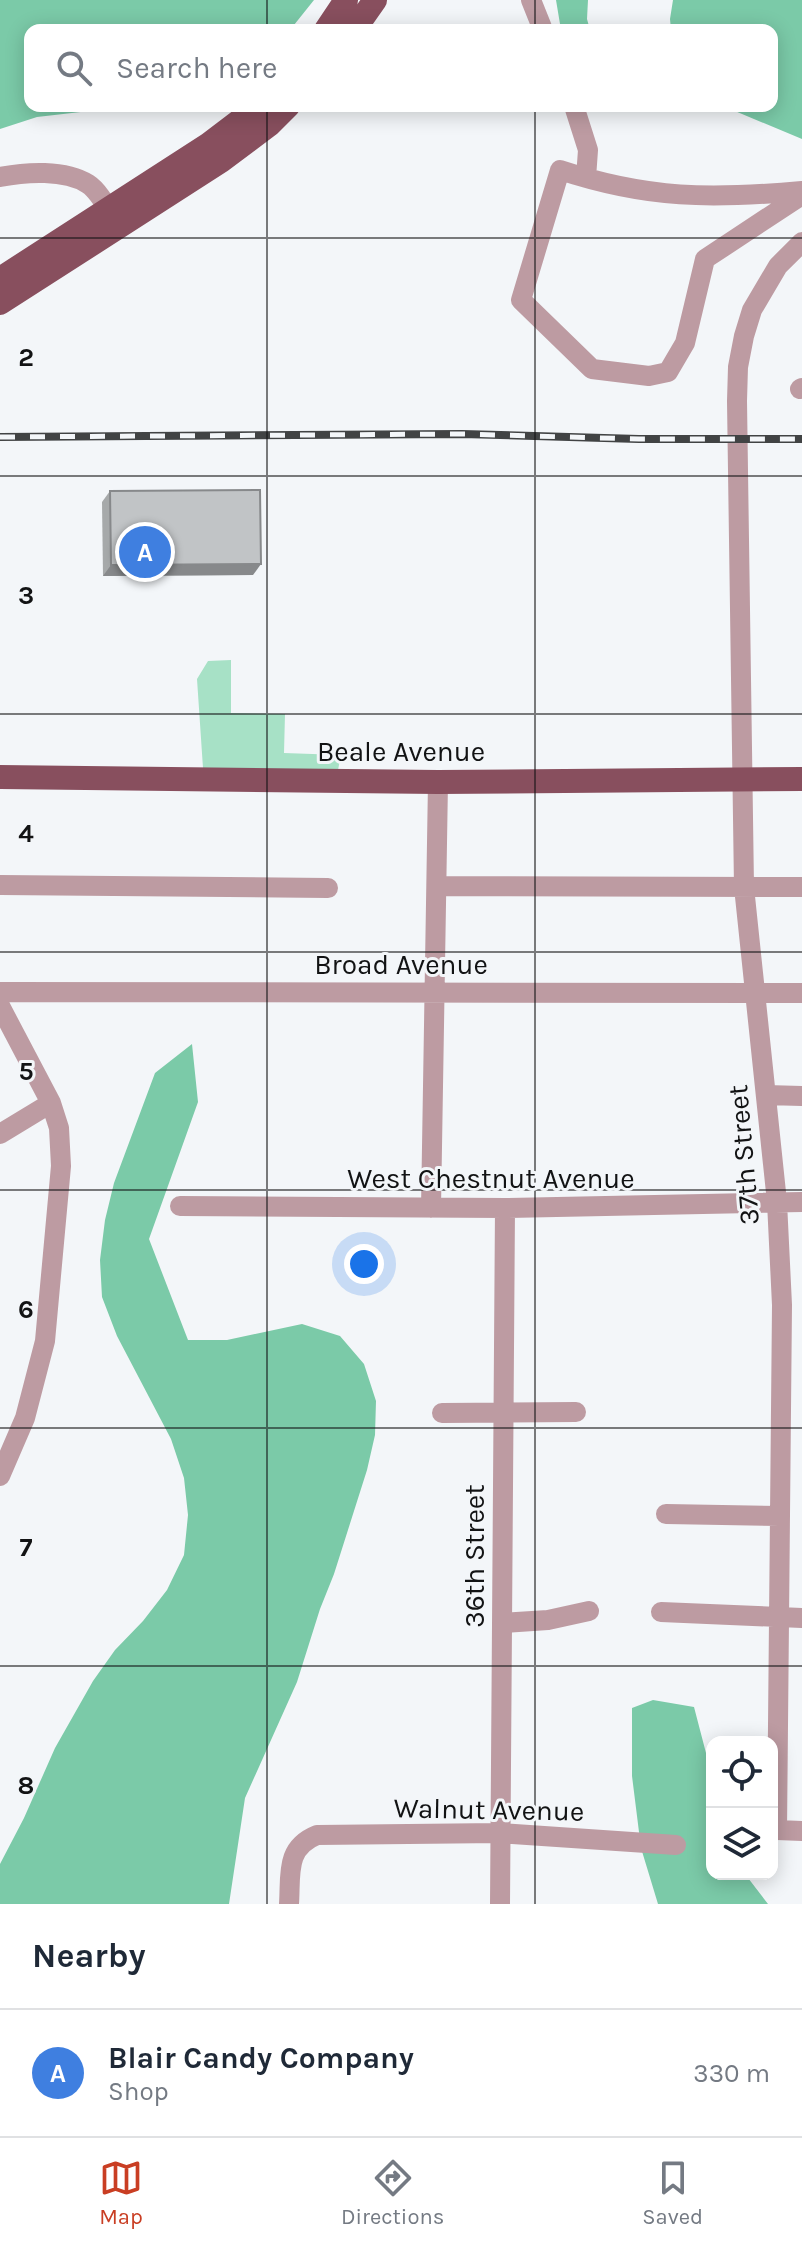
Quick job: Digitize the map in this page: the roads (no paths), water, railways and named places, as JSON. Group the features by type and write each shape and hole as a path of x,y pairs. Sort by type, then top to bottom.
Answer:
{"main road":[{"path":"330,24 346,0"},
{"path":"358,24 375,0"},
{"path":"0,303 251,112"},
{"path":"0,279 221,161 282,112"},
{"name":"Beale Avenue","path":"0,777 438,782 802,779"}],"street":[{"path":"531,0 541,24"},
{"path":"576,112 588,150 586,178"},
{"path":"560,170 649,193 719,197 802,193 705,259 685,343 668,372 649,376 592,369 521,300 560,170"},
{"path":"0,177 18,174 63,175 89,185 114,218"},
{"name":"37th Street","path":"802,242 778,266 764,287 752,310 744,336 738,367 737,476 744,887 777,1202 782,1305 777,1830 802,1831"},
{"path":"431,1208 438,782"},
{"path":"0,885 328,888"},
{"path":"437,886 802,887"},
{"name":"Broad Avenue","path":"0,992 802,993"},
{"path":"0,1006 51,1103 59,1128 60,1153 45,1341 25,1418 0,1476"},
{"path":"766,1095 802,1096"},
{"path":"0,1134 51,1103"},
{"name":"West Chestnut Avenue","path":"180,1206 505,1208 802,1202"},
{"name":"36th Street","path":"500,1904 505,1208"},
{"path":"442,1413 576,1412"},
{"path":"666,1514 780,1516"},
{"path":"502,1623 548,1620 589,1611"},
{"path":"661,1612 802,1618"},
{"name":"Walnut Avenue","path":"289,1904 295,1852 301,1842 326,1835 499,1833 676,1845"}],"railway":[{"path":"0,437 462,434 802,439"}],"place":[{"name":"Blair Candy Company","path":"145,552"}]}
